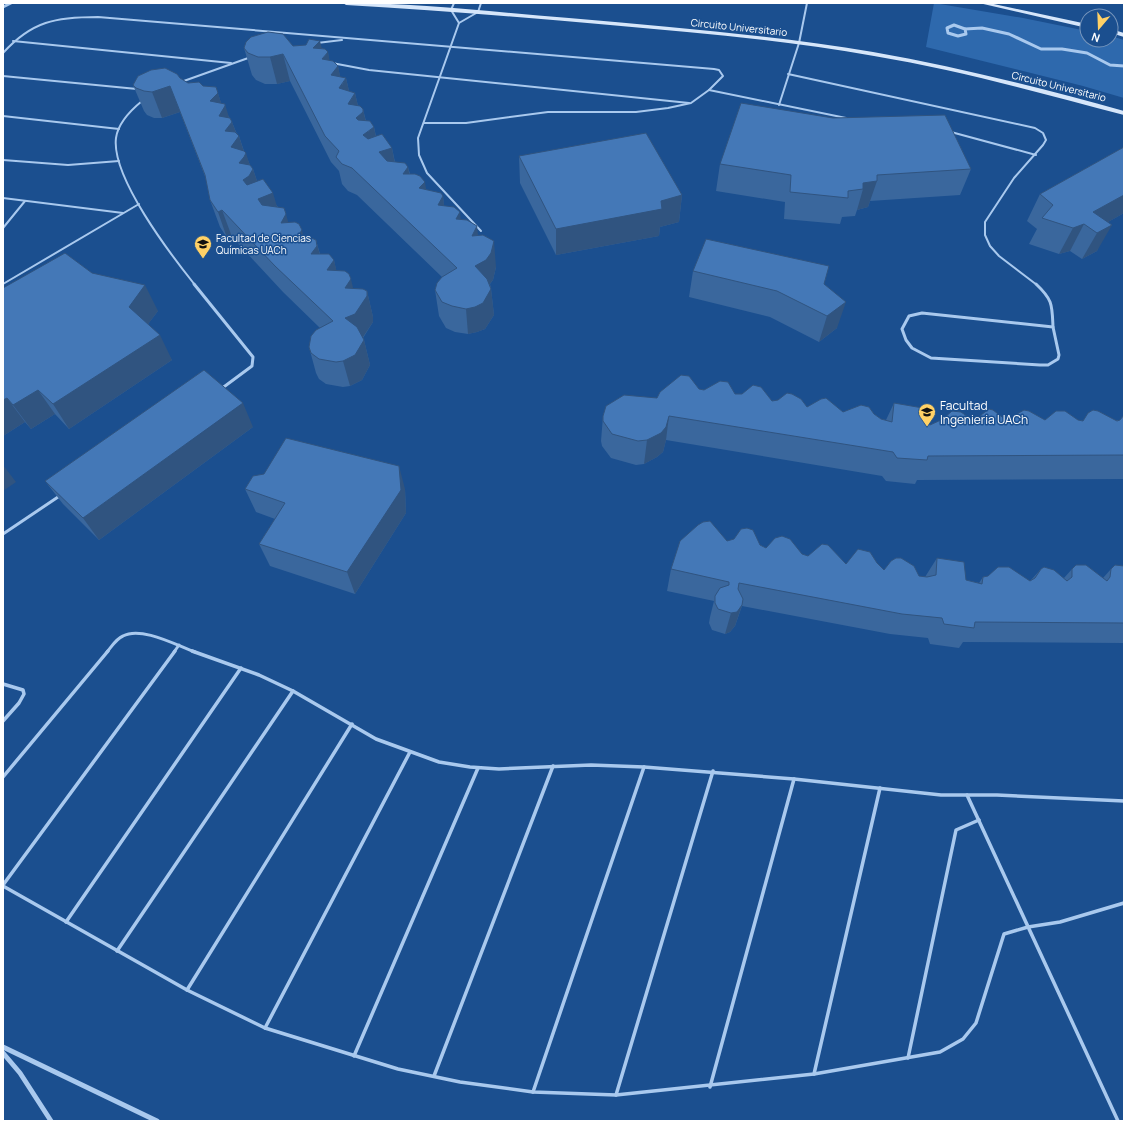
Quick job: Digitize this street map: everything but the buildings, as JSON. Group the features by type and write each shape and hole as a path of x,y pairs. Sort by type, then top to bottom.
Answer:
{"main road":[{"name":"Circuito Universitario","path":"346,3 478,12 720,33 799,43 875,54 958,71 1037,89 1124,113"},
{"path":"982,3 1079,24"}],"street":[{"path":"3,7 10,3"},
{"path":"966,29 966,34 961,36 951,35 947,29 949,26 954,25 966,29 982,28 1009,34 1041,49 1062,49 1087,53 1110,65 1124,66"},
{"path":"3,1047 157,1121"},
{"path":"3,1053 20,1073 51,1121"}],"lane":[{"path":"454,3 451,10 459,23"},
{"path":"481,3 478,12 459,23 418,138 419,155 422,164 428,173 481,231"},
{"path":"779,105 799,43 807,3"},
{"path":"3,53 13,41 34,25 47,20 75,17 450,46 719,70 722,76 709,90 691,103 649,111 562,111 466,123 424,123"},
{"path":"317,43 349,39"},
{"path":"13,41 232,64"},
{"path":"178,83 257,56"},
{"path":"327,61 369,70 691,103"},
{"path":"788,74 1035,128 1044,133 1046,140 1036,155 1014,178 985,222 984,229 988,245 996,254 1020,271 1046,293 1053,308 1053,327 1059,355 1058,359 1055,362 1040,365 931,358 921,354 908,344 902,329 906,318 911,314 922,313 1053,327"},
{"path":"3,76 144,89"},
{"path":"709,90 849,119"},
{"path":"147,98 125,118 119,129 116,142 120,161 144,215 173,255 253,357 252,366 247,372 220,389"},
{"path":"3,116 119,129"},
{"path":"948,131 1036,155"},
{"path":"3,160 68,164 120,161"},
{"path":"3,198 123,213"},
{"path":"3,228 25,201"},
{"path":"3,284 139,204"},
{"path":"3,534 62,495"},
{"path":"3,777 118,639 124,634 140,632 241,668 293,690 376,738 439,762 478,768 499,769 553,766 644,767 713,771 940,795 1124,801"},
{"path":"179,645 3,886 187,990 265,1028 398,1069 460,1082 533,1092 616,1095 710,1087 814,1074 940,1052 955,1046 970,1034 979,1020 1004,934 1028,927 1060,922 1124,904"},
{"path":"66,922 241,668"},
{"path":"3,684 23,690 24,694 19,704 3,721"},
{"path":"117,951 293,690"},
{"path":"187,990 352,724"},
{"path":"265,1028 410,752"},
{"path":"434,1076 553,766"},
{"path":"533,1092 644,767"},
{"path":"354,1056 478,768"},
{"path":"616,1095 713,771"},
{"path":"710,1087 794,779"},
{"path":"814,1074 880,788"},
{"path":"967,795 1118,1121"},
{"path":"908,1058 956,830 979,820"}],"shaded area":[{"path":"934,3 1079,29 1079,48 1119,48 1119,38 1124,40 1124,98 1083,86 926,47"}],"place":[{"name":"Facultad de Ciencias Químicas UACh","path":"203,259"},
{"name":"Facultad Ingenieria UACh","path":"927,427"}]}
